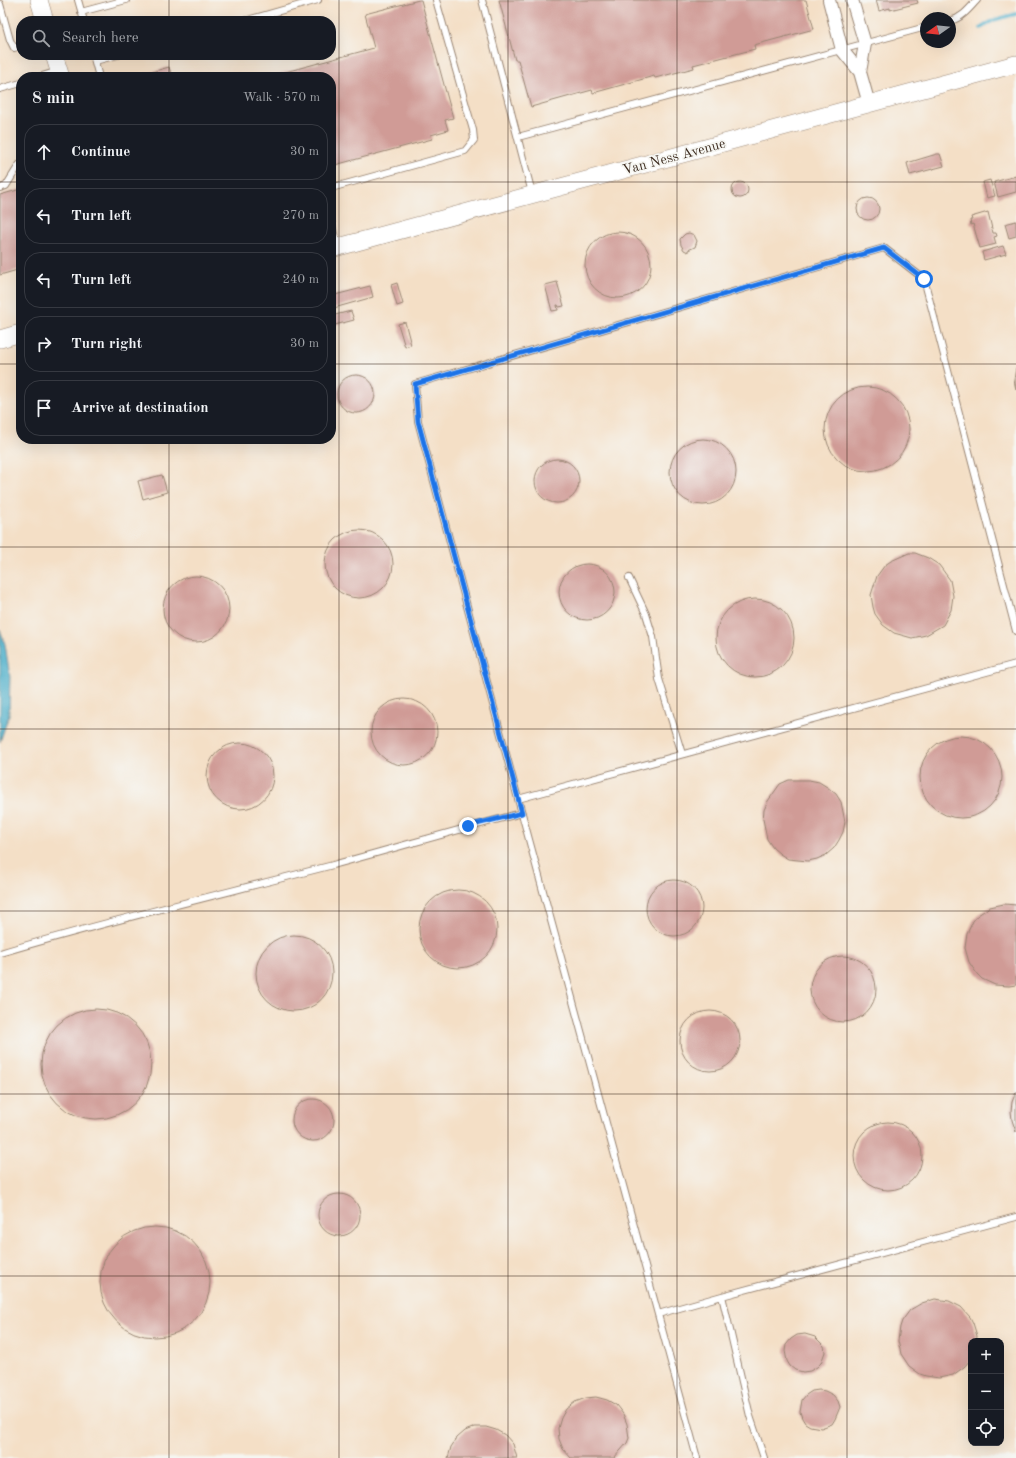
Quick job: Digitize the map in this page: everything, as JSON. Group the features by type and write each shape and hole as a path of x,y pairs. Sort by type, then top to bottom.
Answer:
{"main road":[{"path":"39,0 44,16"},
{"name":"Van Ness Avenue","path":"336,247 1016,64"},
{"path":"0,339 16,334"}],"street":[{"path":"829,0 842,50 860,72 869,104"},
{"path":"852,0 865,44 860,72"}],"lane":[{"path":"78,0 82,16"},
{"path":"81,12 126,0"},
{"path":"262,16 318,0"},
{"path":"336,187 465,151 474,140 473,130 436,0"},
{"path":"482,0 533,195"},
{"path":"956,19 964,15 977,0"},
{"path":"0,4 10,40 14,48 16,47"},
{"path":"518,137 920,30"},
{"path":"95,60 98,72"},
{"path":"0,90 16,85"},
{"path":"0,188 6,186 16,169"},
{"path":"697,1458 518,799 418,421 415,384 884,248 924,279 1016,631"},
{"path":"629,578 648,621 653,637 659,679 682,754"},
{"path":"518,799 1016,664"},
{"path":"0,952 144,912 332,865 415,843 468,826 522,813"},
{"path":"658,1314 1016,1217"},
{"path":"722,1296 750,1416 764,1458"}],"water":[{"path":"0,629 5,644 10,677 9,715 0,742"}],"building":[{"path":"421,0 453,118 445,120 448,130 431,135 432,139 336,165 336,72 285,72 330,60 336,60 336,58 374,48 365,14"},
{"path":"499,0 806,0 814,29 754,45 755,49 693,65 694,68 655,78 654,76 593,93 592,90 531,107 518,60 515,60"},
{"path":"876,0 917,0 918,3 890,10 890,8 879,11"},
{"path":"169,67 170,72 152,72"},
{"path":"940,154 944,166 910,175 907,163"},
{"path":"1016,176 1016,192 998,197 994,182"},
{"path":"990,180 995,196 987,198 983,182"},
{"path":"740,182 746,184 748,190 746,196 740,198 734,196 732,190 734,184"},
{"path":"16,190 16,270 0,275 0,195"},
{"path":"864,198 872,198 879,205 879,213 872,220 864,220 857,213 857,205"},
{"path":"988,212 993,233 996,233 997,236 994,237 996,244 980,248 973,224 971,225 970,220 972,220 971,217"},
{"path":"1016,221 1016,236 1009,238 1005,224"},
{"path":"611,232 625,232 637,237 646,246 651,258 649,278 642,289 625,298 611,298 599,293 590,284 585,272 585,258 590,246 599,237"},
{"path":"689,233 694,235 697,241 695,247 688,250 688,252 684,250 680,239 685,234"},
{"path":"1003,246 1006,254 984,260 982,252"},
{"path":"557,282 564,306 559,307 557,305 558,310 552,311 545,285"},
{"path":"397,283 403,304 397,306 391,285"},
{"path":"370,286 373,297 336,307 336,295"},
{"path":"351,311 354,320 336,325 336,315"},
{"path":"405,322 411,345 405,347 398,324"},
{"path":"1016,368 1016,390 1014,380"},
{"path":"352,375 360,375 367,378 372,383 375,394 372,405 367,410 360,413 352,413 345,410 340,405 337,398 337,390 340,383 345,378"},
{"path":"867,387 883,390 897,399 906,413 909,429 906,445 897,459 883,468 867,471 851,468 837,459 828,445 825,429 828,413 837,399 851,390"},
{"path":"697,439 709,439 721,444 731,454 736,466 734,485 721,500 709,505 697,505 685,500 675,490 670,478 670,466 675,454 685,444"},
{"path":"553,459 561,459 573,465 579,477 579,485 573,497 561,503 553,503 541,497 535,485 535,477 541,465"},
{"path":"162,475 167,492 143,499 138,481"},
{"path":"359,530 372,533 383,540 390,551 393,564 390,577 383,588 372,595 359,598 346,595 335,588 328,577 325,564 328,551 335,540 346,533"},
{"path":"909,553 915,553 928,558 939,565 950,580 953,596 951,610 943,625 926,635 912,638 894,633 883,625 875,614 871,595 877,576 885,565"},
{"path":"587,564 598,566 607,572 613,581 615,592 613,603 607,612 598,618 587,620 576,618 567,612 561,603 559,592 561,581 567,572 576,566"},
{"path":"196,576 209,579 219,586 226,596 229,609 226,622 219,632 209,639 196,642 183,639 173,632 166,622 163,609 166,596 173,586 183,579"},
{"path":"747,599 763,599 777,605 788,616 794,630 794,646 788,660 777,671 763,677 747,677 733,671 722,660 716,646 716,630 722,616 733,605"},
{"path":"404,699 416,702 427,709 434,720 437,732 434,744 427,755 416,762 404,765 392,762 381,755 374,744 371,732 374,720 381,709 392,702"},
{"path":"953,736 969,736 984,743 995,754 1002,769 1002,785 999,793 990,806 977,815 969,818 953,818 938,811 927,800 920,785 920,769 927,754 938,743"},
{"path":"240,743 252,746 263,753 270,764 273,776 270,788 263,799 252,806 240,809 228,806 217,799 210,788 207,776 210,764 217,753 228,746"},
{"path":"789,780 809,780 819,782 836,794 841,802 845,822 843,832 834,848 826,855 817,859 808,861 788,859 773,848 767,839 763,819 764,810 768,801 780,784"},
{"path":"669,880 679,880 694,888 700,897 702,908 700,919 694,928 679,936 669,936 658,931 651,924 646,913 646,903 651,892 658,885"},
{"path":"458,890 473,893 480,897 490,907 494,914 497,929 494,944 490,951 480,961 473,965 458,968 443,965 436,961 426,951 422,944 419,929 422,914 426,907 436,897 443,893"},
{"path":"1004,904 1016,905 1016,985 1009,986 995,985 982,979 969,962 965,948 967,934 973,921 978,915 990,907"},
{"path":"286,935 302,935 315,941 326,952 332,965 330,988 315,1005 302,1011 286,1011 273,1005 258,988 256,981 256,965 262,952 279,937"},
{"path":"843,956 856,959 866,966 873,976 876,989 873,1002 866,1012 856,1019 843,1022 830,1019 820,1012 813,1002 810,989 813,976 820,966 830,959"},
{"path":"96,1009 117,1013 127,1018 135,1025 142,1033 147,1043 151,1064 147,1085 142,1095 135,1103 127,1110 117,1115 96,1119 75,1115 65,1110 57,1103 50,1095 45,1085 41,1064 45,1043 50,1033 57,1025 65,1018 75,1013"},
{"path":"704,1011 716,1011 727,1016 735,1024 740,1035 738,1053 727,1066 716,1071 704,1071 693,1066 685,1058 680,1047 680,1035 685,1024 693,1016"},
{"path":"1016,1092 1016,1132 1011,1111 1012,1102"},
{"path":"309,1099 317,1099 325,1102 331,1108 334,1120 331,1132 325,1138 317,1141 309,1141 301,1138 295,1132 292,1124 292,1116 295,1108 301,1102"},
{"path":"888,1122 901,1125 912,1132 919,1143 922,1156 919,1169 912,1180 901,1187 888,1190 875,1187 864,1180 857,1169 854,1156 857,1143 864,1132 875,1125"},
{"path":"335,1194 343,1194 354,1200 360,1211 360,1219 354,1230 343,1236 335,1236 324,1230 318,1219 318,1211 324,1200"},
{"path":"155,1227 176,1231 186,1236 194,1243 201,1251 206,1261 210,1282 206,1303 201,1313 194,1321 186,1328 176,1333 155,1337 134,1333 124,1328 116,1321 109,1313 104,1303 100,1282 104,1261 109,1251 116,1243 124,1236 134,1231"},
{"path":"935,1299 949,1301 961,1307 973,1323 977,1336 977,1338 968,1338 968,1362 953,1375 939,1378 920,1374 909,1366 901,1354 898,1341 902,1321 910,1310 922,1303"},
{"path":"805,1334 815,1337 824,1346 825,1352 821,1363 817,1367 810,1371 803,1372 795,1370 790,1366 787,1361 785,1351 786,1345 791,1339 797,1335"},
{"path":"819,1390 833,1395 838,1401 840,1407 832,1424 821,1428 810,1426 805,1423 800,1412 802,1400 806,1395 812,1391"},
{"path":"596,1397 607,1400 616,1405 623,1414 627,1424 629,1438 627,1443 614,1458 571,1458 563,1449 559,1439 558,1428 561,1418 566,1409 575,1402 586,1398"},
{"path":"475,1427 486,1427 505,1435 513,1444 517,1458 448,1458 451,1447 457,1438 465,1431"}],"waterway":[{"path":"981,28 994,20 1016,14"}],"route":[{"path":"468,826 522,813 418,421 415,384 884,248 924,279"}]}
